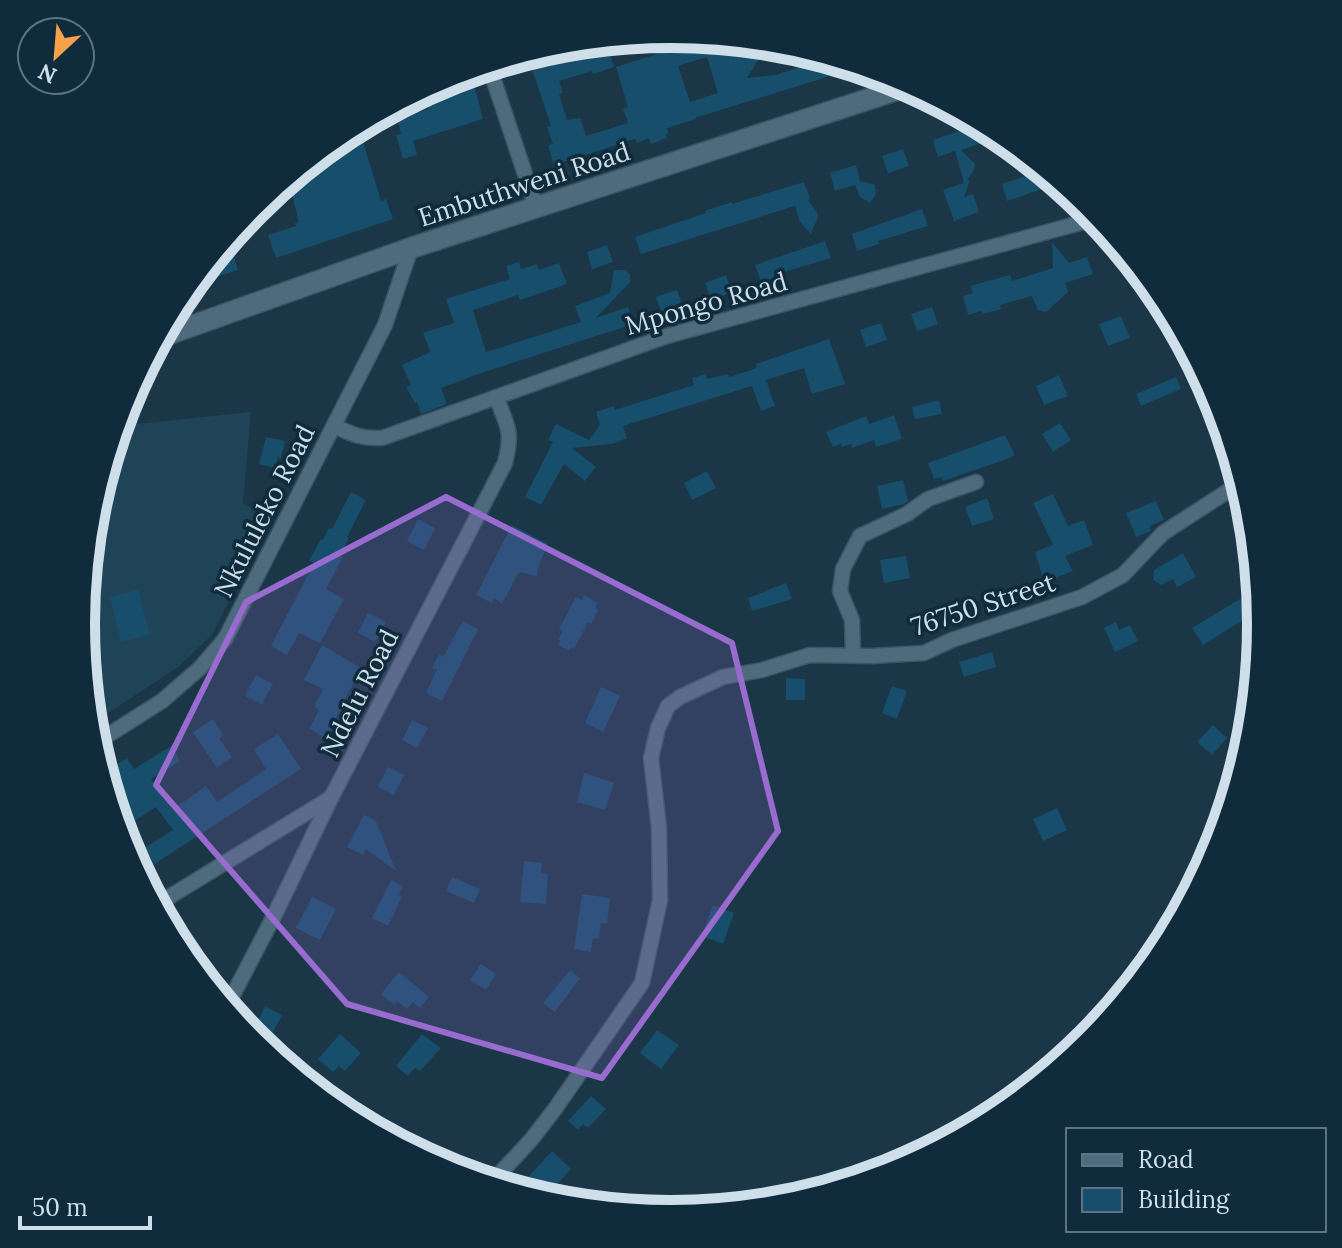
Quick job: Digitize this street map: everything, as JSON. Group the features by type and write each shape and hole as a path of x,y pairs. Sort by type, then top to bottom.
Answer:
{"street":[{"path":"493,77 536,207"},
{"name":"Embuthweni Road","path":"175,332 411,248 891,92"},
{"name":"Mpongo Road","path":"334,426 367,439 382,438 667,336 1083,222"},
{"name":"Nkululeko Road","path":"106,736 162,701 200,668 225,639 385,325 411,248"},
{"path":"181,322 182,329"},
{"name":"Ndelu Road","path":"232,997 505,463 510,440 508,426 496,397"},
{"path":"853,655 852,620 840,591 843,569 860,536 907,514 928,499 976,482"},
{"name":"76750 Street","path":"500,1173 555,1109 642,983 660,900 659,828 651,758 658,728 668,706 723,677 762,670 810,655 896,656 924,653 952,640 1082,597 1123,575 1163,533 1231,489"},
{"path":"165,899 331,798"}],"highlighted area":[{"path":"446,497 732,643 778,831 602,1078 347,1004 156,785 246,602"}],"shaded area":[{"path":"251,412 243,503 270,519 212,635 177,668 103,716 96,662 96,586 106,512 131,425"}],"building":[{"path":"675,48 709,49 761,55 747,78 776,75 806,65 838,74 667,128 667,138 651,144 649,138 637,143 635,139 554,165 548,145 553,144 547,127 551,126 531,66 609,52 614,67 559,81 563,93 559,94 567,120 580,118 586,136 628,123 623,109 628,107 616,67","holes":["707,57 718,93 690,102 678,66"]},
{"path":"474,85 483,119 413,141 417,155 403,159 396,135 401,134 397,118 429,109 427,102"},
{"path":"966,129 986,142 961,150 975,164 964,197 973,194 979,212 955,223 943,190 964,183 955,151 938,157 933,140"},
{"path":"362,138 381,201 386,199 393,219 276,258 268,235 296,226 295,223 299,222 292,195 285,197 320,167"},
{"path":"903,149 909,166 888,173 882,156"},
{"path":"856,165 860,181 875,185 876,194 870,203 860,197 855,185 835,191 830,173"},
{"path":"1031,174 1054,194 1048,196 1045,188 1007,201 1002,184"},
{"path":"804,182 808,200 818,217 811,234 800,222 795,206 641,254 635,237 732,202"},
{"path":"922,209 928,226 878,241 879,244 857,251 852,234"},
{"path":"825,241 831,258 761,282 755,265"},
{"path":"1052,242 1069,263 1087,257 1093,274 1065,283 1068,292 1046,312 1038,310 1032,296 1000,305 1001,309 968,315 963,296 973,293 970,286 1010,275 1012,281 1053,268"},
{"path":"607,245 613,262 592,269 587,252"},
{"path":"232,251 238,270 210,279"},
{"path":"519,262 521,269 537,264 539,270 559,263 567,284 520,300 518,295 473,310 486,352 581,322 575,306 610,293 614,270 625,270 630,275 630,282 596,318 628,307 634,324 441,388 447,404 421,414 406,387 411,385 402,365 430,352 423,333 454,323 446,299 510,279 506,266"},
{"path":"726,275 732,292 711,300 705,283"},
{"path":"677,290 683,307 662,314 656,297"},
{"path":"932,307 938,324 917,331 911,314"},
{"path":"1121,316 1130,338 1108,346 1099,324"},
{"path":"881,323 887,340 866,347 860,330"},
{"path":"829,339 845,384 812,394 804,368 766,380 775,406 761,411 752,386 623,426 627,438 612,444 572,448 596,467 585,481 564,464 541,505 525,497 553,442 548,440 556,424 589,440 600,425 596,412 614,406 615,410 694,385 692,378 706,374 707,379 728,374 729,377 757,368 756,364"},
{"path":"1059,375 1068,396 1044,405 1036,386"},
{"path":"1176,377 1181,389 1141,406 1136,394"},
{"path":"939,400 942,414 915,419 912,407"},
{"path":"894,415 902,439 876,447 874,440 852,448 851,444 833,447 826,432 866,416 869,424"},
{"path":"1060,423 1071,440 1053,452 1042,434"},
{"path":"1005,435 1015,455 943,481 941,477 934,479 928,463"},
{"path":"266,437 285,441 275,468 259,464"},
{"path":"707,471 716,488 692,500 684,483"},
{"path":"903,480 908,501 882,509 877,486"},
{"path":"351,492 366,500 326,589 344,599 320,643 299,633 287,655 271,646 314,563 309,561 321,539 329,528 332,529"},
{"path":"1053,494 1068,526 1084,520 1093,545 1065,556 1073,571 1056,578 1054,574 1043,578 1035,552 1053,545 1033,503"},
{"path":"987,498 994,519 972,526 965,507"},
{"path":"1156,501 1164,520 1150,526 1151,531 1136,537 1126,513"},
{"path":"418,519 435,528 424,550 407,541"},
{"path":"512,525 548,544 537,576 519,572 502,604 494,598 492,603 476,595"},
{"path":"1183,553 1196,577 1177,587 1173,579 1161,585 1153,580 1154,570"},
{"path":"906,556 910,578 884,583 880,560"},
{"path":"786,583 792,599 752,611 748,598"},
{"path":"138,590 150,634 121,642 110,597"},
{"path":"584,595 598,603 595,608 598,610 574,649 571,647 569,651 558,645 563,631 559,629 576,597 582,600"},
{"path":"1240,599 1246,618 1203,645 1192,628"},
{"path":"368,613 386,622 375,642 358,633"},
{"path":"463,621 478,629 442,701 426,693 437,670 432,668 439,654 443,657"},
{"path":"1116,622 1119,630 1130,625 1138,641 1115,652 1104,628"},
{"path":"322,645 361,668 326,738 309,729 319,710 314,707 323,689 304,680"},
{"path":"992,652 996,667 964,677 959,662"},
{"path":"256,675 273,684 262,704 245,696"},
{"path":"786,678 805,679 805,700 786,700"},
{"path":"892,686 907,691 897,719 882,713"},
{"path":"601,687 620,696 603,732 585,723"},
{"path":"213,719 223,735 219,738 232,757 217,768 193,732"},
{"path":"412,720 428,728 417,748 402,740"},
{"path":"1213,725 1227,738 1212,755 1197,742"},
{"path":"278,734 301,769 149,867 141,850 173,830 156,807 131,823 113,766 127,758 134,769 171,746 180,761 151,779 173,809 206,786 217,802 266,769 254,749"},
{"path":"388,767 404,775 394,795 378,787"},
{"path":"584,773 614,783 605,810 577,802"},
{"path":"1057,808 1067,830 1043,841 1033,819"},
{"path":"364,815 376,821 396,871 366,849 363,855 347,847"},
{"path":"524,861 542,863 541,873 548,874 546,904 520,902"},
{"path":"452,877 480,889 474,903 446,891"},
{"path":"391,880 403,886 399,895 402,897 388,926 372,918"},
{"path":"582,894 610,898 607,924 601,923 599,939 593,938 591,952 574,949"},
{"path":"312,897 336,909 320,940 296,928"},
{"path":"713,905 734,913 723,944 702,936"},
{"path":"481,964 496,974 486,990 470,980"},
{"path":"570,970 580,978 555,1012 543,1003"},
{"path":"399,972 429,997 420,1008 413,1002 407,1009 397,1001 394,1005 381,994"},
{"path":"265,1006 282,1015 271,1036 257,1024"},
{"path":"657,1030 679,1045 661,1069 640,1053"},
{"path":"340,1034 361,1053 345,1071 339,1066 333,1072 318,1059"},
{"path":"422,1034 441,1048 420,1071 415,1068 408,1076 396,1066"},
{"path":"591,1096 606,1109 588,1128 583,1124 578,1130 568,1121"},
{"path":"552,1151 571,1169 554,1188 525,1181"}]}
